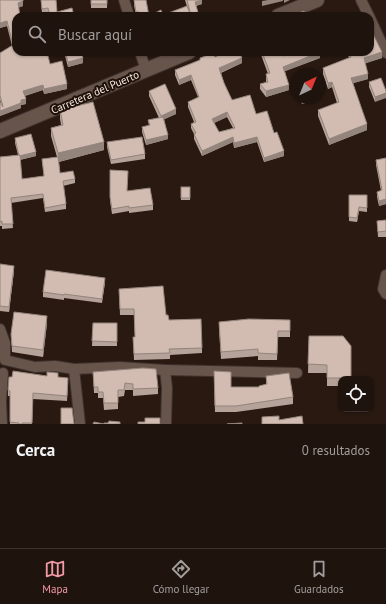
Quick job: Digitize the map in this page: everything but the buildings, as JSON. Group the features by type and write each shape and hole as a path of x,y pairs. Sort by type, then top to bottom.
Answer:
{"main road":[{"path":"288,12 317,0"},
{"name":"Carretera del Puerto","path":"0,131 179,56"}],"street":[{"path":"124,0 128,12"},
{"path":"362,0 367,12"},
{"path":"374,28 386,53"},
{"path":"141,56 146,70"},
{"path":"386,275 383,289 386,294"},
{"path":"0,329 5,343 6,360 2,373 2,424"},
{"path":"6,360 35,367 55,366 74,369 120,367 165,370 297,373"},
{"path":"74,369 80,424"},
{"path":"165,370 167,388 166,424"}]}
